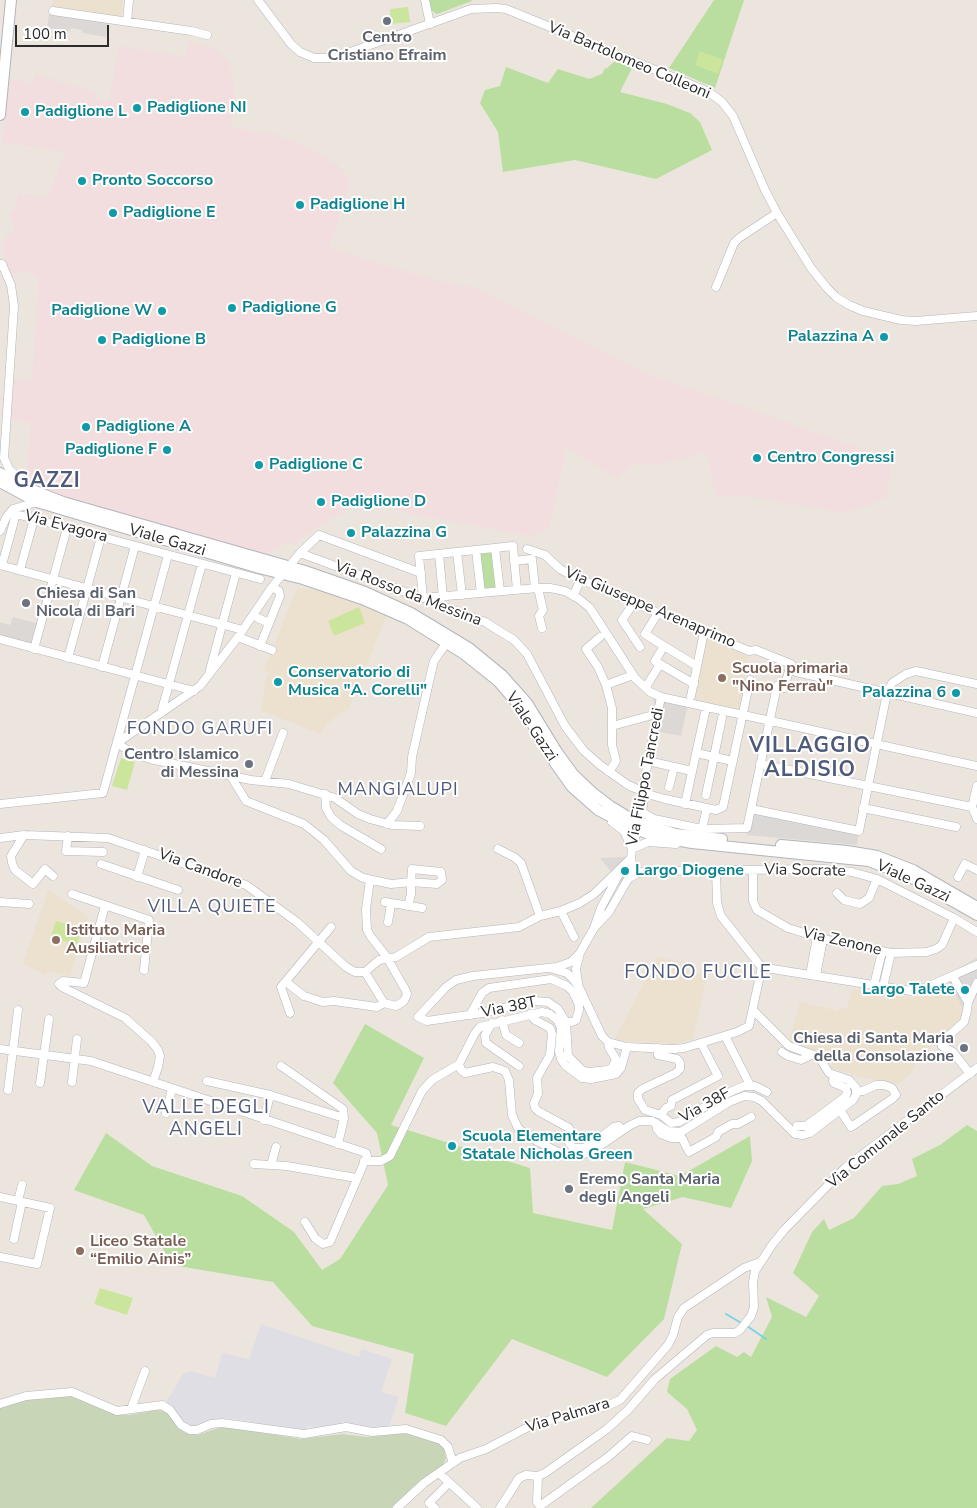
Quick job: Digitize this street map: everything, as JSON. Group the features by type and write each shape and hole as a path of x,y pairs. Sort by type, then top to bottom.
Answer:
{"main road":[{"path":"0,115 12,0"},
{"name":"Viale Gazzi","path":"0,473 17,484 63,502 379,597 430,623 469,648 496,669 533,712 557,752 573,774 593,793 638,826 694,836 870,854 914,870 977,907"},
{"name":"Viale Gazzi","path":"0,482 38,502 259,568 285,570 303,579 376,604 408,619 447,642 480,665 505,688 527,716 566,780 586,801 606,815 666,838 692,844 869,861 910,877 977,915"}],"street":[{"path":"127,22 129,0"},
{"name":"Via Bartolomeo Colleoni","path":"258,0 295,48 305,54 319,58 342,55 471,9 489,7 506,9 709,92 727,107 733,116 777,214 823,284 836,297 848,305 863,311 901,320 916,321 977,316"},
{"path":"425,0 430,24"},
{"path":"486,0 506,9"},
{"path":"53,12 200,32 207,35"},
{"path":"716,287 734,243 777,214"},
{"path":"1,262 11,285 14,306 2,451 9,469 33,491"},
{"path":"0,531 7,516 13,509 38,502"},
{"name":"Via Evagora","path":"1,565 16,514 260,580"},
{"path":"20,570 34,519"},
{"path":"34,649 67,528"},
{"path":"117,743 194,692 240,633 285,570 319,535 421,573"},
{"path":"68,658 101,537"},
{"path":"102,667 135,546"},
{"path":"517,590 513,546 419,556 426,598 443,597 500,591 517,590 536,588 558,589 573,596 586,604 594,614 633,674 646,687 661,697 977,766"},
{"path":"495,548 500,591"},
{"name":"Via Giuseppe Arenaprimo","path":"527,549 545,555 560,569 634,603 749,651 756,650 791,664 796,672 977,713"},
{"path":"476,550 481,593"},
{"path":"457,552 462,595"},
{"name":"Via Rosso da Messina","path":"300,553 426,598 434,603 493,626 506,634 527,654 574,739 594,760 609,772 642,792 665,800 716,810 723,807 732,761"},
{"path":"439,554 443,597"},
{"path":"0,804 103,793 168,555"},
{"path":"514,561 532,559 536,588 543,610 539,616 542,628"},
{"path":"161,713 202,564"},
{"path":"1,565 222,624 260,646 272,650"},
{"path":"208,675 236,573"},
{"path":"573,596 581,579"},
{"path":"260,646 280,596 279,590 272,587"},
{"path":"634,603 622,620 640,647"},
{"path":"658,613 645,634 698,666"},
{"path":"258,618 269,623"},
{"path":"691,696 704,632"},
{"path":"600,637 586,649 598,666 612,708 612,745 616,761 609,772"},
{"path":"0,639 194,692"},
{"path":"387,824 397,810 411,772 412,757 434,661 447,642"},
{"path":"664,646 655,661 694,684"},
{"path":"646,687 660,664"},
{"path":"642,812 654,818 702,829 747,828 776,686 784,688 791,664"},
{"path":"751,809 859,831 887,692 892,683 912,672 977,684"},
{"path":"606,686 633,674"},
{"path":"696,753 732,761 750,680"},
{"name":"Via Filippo Tancredi","path":"632,854 644,802 642,792 661,697"},
{"path":"685,804 706,708"},
{"path":"612,726 649,716"},
{"path":"706,795 722,718"},
{"path":"265,781 283,733"},
{"path":"117,743 132,754 150,759 251,780 290,784 325,794 335,798 362,816 387,824 420,826"},
{"path":"557,752 566,759 594,790 624,812 633,813 644,802"},
{"path":"648,761 692,770"},
{"path":"760,764 972,808"},
{"path":"669,787 674,767"},
{"path":"230,775 246,801 304,824 324,840 351,871 370,880 391,884 411,882 437,884 442,880 443,875 438,871 412,869 411,882 408,906"},
{"path":"977,786 972,808 977,819"},
{"path":"325,794 326,808 331,817 381,849"},
{"path":"702,829 707,808"},
{"path":"863,808 956,827"},
{"path":"642,812 656,828"},
{"path":"606,815 624,831 632,854"},
{"path":"24,836 11,856 15,870 33,884 45,869 53,876"},
{"name":"Via Candore","path":"0,838 24,836 108,838 250,887 296,922 346,967 355,972 365,972"},
{"path":"68,836 66,851 102,852"},
{"path":"470,1015 482,993 489,988 551,979 567,986 580,1008 576,1020 566,1022 568,1056 585,1071 593,1072 614,1067 616,1059 609,1048 608,1042 599,1031 579,987 576,969 580,953 594,928 609,912 632,854 648,842 692,844"},
{"path":"498,848 514,856 521,863 540,916"},
{"path":"137,877 145,850"},
{"path":"101,864 178,890"},
{"path":"958,877 965,864 977,870"},
{"name":"Via Socrate","path":"626,872 833,869 859,873 877,879 954,918 977,932"},
{"path":"716,870 717,902 721,916 762,966 883,987 916,990 950,978 977,964"},
{"name":"Via Zenone","path":"753,870 753,902 757,910 788,928 820,938 882,952 927,952 936,949 944,941 954,918"},
{"path":"370,880 366,909 368,934 388,959 407,994 404,1001 399,1005 393,1006 384,1003 365,972 379,960 388,959 396,956 429,937 519,927 540,916 561,911 587,899 626,872"},
{"path":"837,893 844,900 860,904 870,898 877,879"},
{"path":"72,894 150,922 144,970"},
{"path":"0,902 30,904"},
{"path":"388,922 388,903 422,908"},
{"path":"104,906 84,983 63,981 60,983 62,987 125,1018 152,1042 160,1056 153,1082"},
{"path":"561,911 574,937"},
{"path":"290,1013 281,987 331,927"},
{"path":"813,976 820,938"},
{"path":"874,985 882,952"},
{"path":"548,968 567,964 580,953"},
{"path":"883,987 890,953"},
{"path":"608,1042 627,1047 678,1048 725,1036 746,1028 751,1022 754,1011 762,966"},
{"path":"548,968 567,973 579,987"},
{"name":"Via 38T","path":"548,968 474,976 456,980 446,987 418,1017 427,1021 470,1015 539,1001 548,1002 555,1006 566,1022"},
{"path":"950,978 968,1002"},
{"path":"286,982 304,996 317,1001 334,1001 377,1007 384,1003"},
{"path":"970,1074 953,1052 942,1046 946,1038 964,1022 968,1002 977,983"},
{"path":"8,1090 18,1010"},
{"path":"459,1064 461,1070 465,1073 493,1067 506,1071 509,1080 512,1114 518,1128 528,1137 562,1154 573,1156 589,1153 639,1121 648,1120 668,1131 681,1132 729,1102 739,1097 749,1096 762,1101 792,1132 803,1135 814,1130 853,1100 856,1092 852,1082 829,1073 821,1059 789,1046 754,1011"},
{"path":"364,1160 380,1161 390,1156 426,1085 437,1076 459,1064 477,1030 483,1025 546,1012 556,1018 561,1028 561,1059 565,1065 582,1078 591,1079 616,1074 623,1063 627,1047"},
{"path":"530,1014 535,1020 550,1028 552,1034 550,1055 537,1078 538,1094 534,1103 535,1108 569,1128 568,1141 574,1148 583,1148 591,1145 617,1126 623,1130"},
{"path":"40,1083 49,1018"},
{"path":"502,1020 506,1035 519,1043"},
{"path":"492,1023 485,1035 486,1043 519,1066"},
{"path":"725,1036 750,1086"},
{"path":"72,1082 77,1039"},
{"path":"662,1116 666,1108 671,1106 672,1100 718,1076 701,1043"},
{"name":"Via 38F","path":"657,1048 658,1054 677,1059 680,1063 680,1069 676,1073 640,1091 638,1099 645,1110 662,1116 671,1123 677,1123 728,1093 750,1086 766,1092"},
{"path":"0,1049 92,1061 366,1153 330,1242 324,1244 315,1238 305,1222"},
{"path":"782,1052 801,1060 812,1055"},
{"path":"281,1066 343,1109 344,1118 338,1144"},
{"name":"Via Comunale Santo","path":"500,1508 519,1478 526,1475 538,1476 554,1467 613,1424 655,1379 707,1336 717,1332 736,1333 745,1325 754,1307 753,1282 760,1262 784,1230 846,1167 977,1068"},
{"path":"796,1126 806,1126 845,1097 847,1093 846,1088 834,1083 834,1076"},
{"path":"207,1081 270,1095 344,1118"},
{"path":"840,1110 851,1127 896,1095 892,1088 884,1085 876,1085 856,1092"},
{"path":"166,1113 172,1089"},
{"path":"264,1120 270,1095"},
{"path":"656,1124 661,1134 671,1138 682,1138 689,1152 716,1137 718,1132 732,1124 738,1124 751,1117"},
{"path":"271,1165 276,1147"},
{"path":"254,1164 287,1166 356,1178"},
{"path":"14,1239 22,1185"},
{"path":"0,1197 50,1208 37,1264 0,1257"},
{"name":"Via Palmara","path":"397,1508 417,1488 460,1458 492,1447 534,1424 607,1406 620,1400 668,1345 674,1335 680,1312 684,1308 744,1268 760,1262"},
{"path":"131,1409 145,1371"},
{"path":"0,1404 26,1396 76,1392 113,1410 121,1411 157,1404 166,1406 184,1428 194,1431 218,1423 304,1434 346,1427 372,1432 406,1429 441,1440 448,1447 453,1463"},
{"path":"538,1476 537,1502 540,1506 608,1457 632,1436 647,1440"},
{"path":"439,1473 477,1508"},
{"path":"435,1508 429,1503 445,1486"}],"shaded area":[{"path":"53,0 123,0 121,18 52,8"},
{"path":"50,7 109,16 106,37 82,33 82,30 70,28 70,31 47,28"},
{"path":"189,41 217,50 227,60 232,71 235,103 230,127 277,135 295,141 337,164 351,182 329,248 428,278 476,288 651,375 881,455 889,463 891,472 886,496 875,503 844,513 739,495 717,497 713,489 709,458 703,451 688,458 659,464 636,463 617,478 566,447 550,526 531,536 416,515 365,499 314,529 293,545 290,542 281,545 281,548 260,555 66,497 26,480 31,423 11,420 12,379 32,380 39,277 26,271 10,275 3,254 3,244 6,237 15,229 9,212 16,209 18,193 48,197 65,152 2,142 9,79 33,83 35,74 96,92 94,98 109,101 119,46 185,57"},
{"path":"297,588 323,591 349,599 386,616 349,709 328,723 320,734 260,710 266,686 263,685 269,672 264,670"},
{"path":"13,617 41,624 34,649 0,639 0,622 10,625"},
{"name":"Scuola primaria \"Nino Ferraù\"","path":"707,638 749,657 739,710 695,700"},
{"path":"652,696 688,704 681,736 654,731 656,708"},
{"path":"751,809 859,831 857,845 747,835"},
{"name":"Largo Diogene","path":"627,857 635,860 639,869 637,877 627,887 617,879 600,858"},
{"name":"Istituto Maria Ausiliatrice","path":"48,890 88,917 70,976 47,971 45,975 23,964"},
{"path":"657,957 686,963 686,972 707,976 693,1039 675,1044 620,1041 615,1039"},
{"name":"Largo Talete","path":"977,958 977,995 968,1012 964,1010 945,975"},
{"path":"950,984 964,1010 958,1024 943,1036 938,1047 933,1045 926,1050 909,1075 898,1084 860,1077 831,1068 832,1056 789,1043 800,1002 838,1011 839,1008 847,1009 852,989 911,998"},
{"path":"261,1324 359,1357 361,1349 392,1359 381,1392 399,1397 389,1427 365,1429 343,1421 341,1426 323,1429 307,1426 305,1431 230,1418 213,1420 195,1427 182,1422 175,1410 166,1402 183,1374 191,1371 215,1378 222,1353 249,1359"}],"green space":[{"path":"429,0 472,1 437,14 432,11"},
{"path":"714,0 744,0 715,88 669,68"},
{"path":"408,7 410,22 391,24 390,9"},
{"path":"700,51 723,60 718,74 695,65"},
{"path":"615,61 632,68 620,92 667,104 690,113 700,122 712,150 656,179 575,160 503,172 498,132 480,103 485,90 500,86 506,67 548,83 558,69 589,79 602,74 605,68"},
{"path":"495,548 500,591 481,593 476,550"},
{"path":"359,607 365,623 334,636 328,621"},
{"path":"121,758 135,762 127,790 112,786"},
{"path":"56,921 81,929 77,945 51,937"},
{"path":"365,1024 424,1058 391,1125 530,1168 533,1213 612,1230 625,1162 680,1176 750,1136 752,1161 731,1208 683,1197 643,1209 682,1244 664,1319 607,1377 512,1339 446,1426 405,1413 414,1354 312,1326 273,1282 172,1265 144,1215 74,1190 106,1133 152,1166 242,1196 294,1232 322,1270 340,1259 388,1185 377,1133 333,1083"},
{"path":"967,1125 977,1131 977,1508 591,1508 667,1438 689,1441 697,1430 687,1409 667,1392 670,1379 716,1346 737,1357 744,1352 751,1357 772,1317 766,1297 806,1317 819,1296 793,1273 812,1232 824,1219 829,1230 854,1218 882,1186 898,1184 917,1176 912,1159 940,1145"},
{"path":"100,1288 133,1298 127,1315 94,1304"},
{"path":"76,1396 116,1415 129,1415 157,1410 165,1411 173,1417 183,1432 189,1434 198,1435 227,1427 301,1439 343,1434 366,1437 406,1433 438,1442 444,1447 446,1458 442,1467 411,1489 392,1508 0,1508 0,1406 28,1398"}],"waterway":[{"path":"726,1314 743,1324"},
{"path":"747,1326 766,1339"}],"place":[{"name":"Centro Cristiano Efraim","path":"387,21"},
{"name":"Padiglione NI","path":"137,108"},
{"name":"Padiglione L","path":"25,112"},
{"name":"Pronto Soccorso","path":"82,181"},
{"name":"Padiglione H","path":"300,205"},
{"name":"Padiglione E","path":"113,213"},
{"name":"Padiglione G","path":"232,308"},
{"name":"Padiglione W","path":"162,311"},
{"name":"Palazzina A","path":"884,337"},
{"name":"Padiglione B","path":"102,340"},
{"name":"Padiglione A","path":"86,427"},
{"name":"Padiglione F","path":"167,450"},
{"name":"Centro Congressi","path":"757,458"},
{"name":"Padiglione C","path":"259,465"},
{"name":"Padiglione D","path":"321,502"},
{"name":"Palazzina G","path":"351,533"},
{"name":"Chiesa di San Nicola di Bari","path":"26,603"},
{"name":"Scuola primaria \"Nino Ferraù\"","path":"722,678"},
{"name":"Conservatorio di Musica \"A. Corelli\"","path":"278,682"},
{"name":"Palazzina 6","path":"956,693"},
{"name":"Centro Islamico di Messina","path":"249,764"},
{"name":"Largo Diogene","path":"625,871"},
{"name":"Istituto Maria Ausiliatrice","path":"56,940"},
{"name":"Largo Talete","path":"965,990"},
{"name":"Chiesa di Santa Maria della Consolazione","path":"964,1048"},
{"name":"Scuola Elementare Statale Nicholas Green","path":"452,1146"},
{"name":"Eremo Santa Maria degli Angeli","path":"569,1189"},
{"name":"Liceo Statale “Emilio Ainis”","path":"80,1251"}],"district":[{"name":"GAZZI","path":"47,482"},
{"name":"FONDO GARUFI","path":"200,730"},
{"name":"VILLAGGIO ALDISIO","path":"810,759"},
{"name":"MANGIALUPI","path":"398,791"},
{"name":"VILLA QUIETE","path":"212,908"},
{"name":"FONDO FUCILE","path":"698,973"},
{"name":"VALLE DEGLI ANGELI","path":"206,1119"}]}
